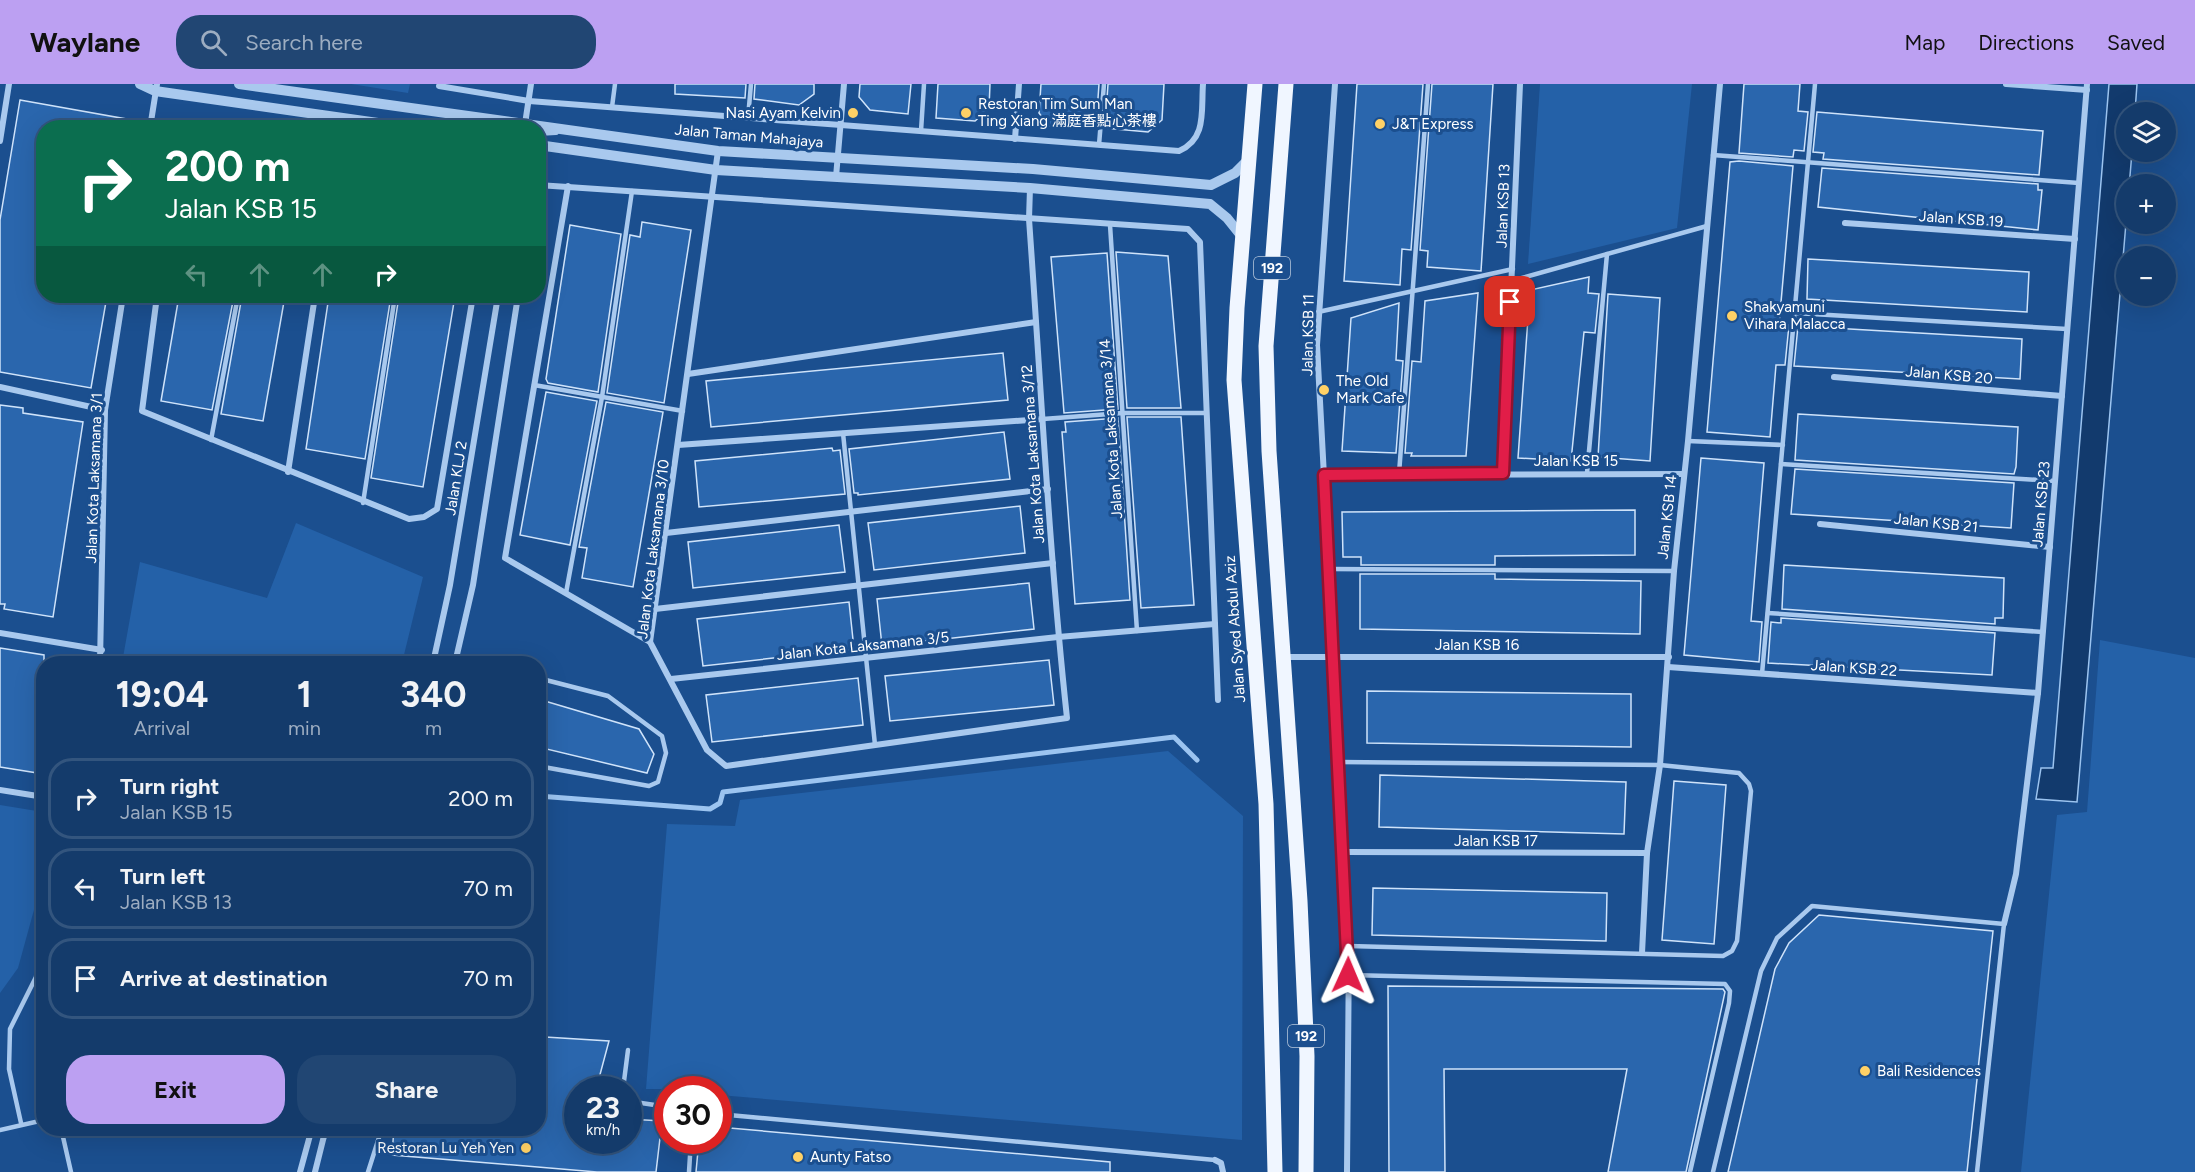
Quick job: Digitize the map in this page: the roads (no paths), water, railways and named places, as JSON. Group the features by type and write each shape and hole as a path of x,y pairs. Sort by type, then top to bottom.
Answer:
{"main road":[{"name":"Jalan Syed Abdul Aziz","path":"1255,84 1234,344 1234,380 1265,790 1271,909 1275,1172"},
{"name":"192","path":"1286,84 1266,345 1269,451 1292,779 1307,1056 1306,1172"}],"street":[{"path":"0,141 3,103 9,84"},
{"path":"140,84 362,120"},
{"name":"Jalan Taman Mahajaya","path":"239,84 498,120"},
{"path":"526,120 531,84"},
{"path":"836,177 844,84"},
{"path":"1015,138 1019,84"},
{"path":"439,85 529,101 1179,151 1191,146 1199,136 1203,84"},
{"name":"Jalan KSB 11","path":"1335,84 1317,345 1331,569 1333,656 1349,946 1347,1172"},
{"name":"Jalan KSB 13","path":"1503,473 1520,84"},
{"name":"Jalan KSB 14","path":"1642,953 1647,853 1660,765 1670,657 1674,571 1720,84"},
{"path":"2006,84 2087,87"},
{"name":"Jalan KSB 23","path":"2004,924 2016,874 2038,693 2087,87"},
{"path":"151,120 156,88"},
{"path":"484,118 490,120"},
{"name":"Jalan Taman Mahajaya","path":"546,127 718,151 1033,169 1211,185 1235,173 1250,158"},
{"path":"546,133 574,131"},
{"path":"546,145 716,170 1030,188 1210,204 1227,218 1243,238"},
{"name":"Jalan Kota Laksamana 3/10","path":"718,151 650,642 706,750 726,766 1067,718"},
{"path":"546,185 1188,229 1196,234 1200,242 1218,700"},
{"path":"568,186 505,558 650,642"},
{"name":"Jalan Kota Laksamana 3/12","path":"1030,188 1029,219 1036,322 1058,637 1067,718"},
{"name":"Jalan KSB 19","path":"1845,223 2075,239"},
{"name":"Jalan Kota Laksamana 3/1","path":"101,656 105,410 122,303"},
{"path":"156,303 142,411 363,503 409,519 424,517 437,509 472,303"},
{"path":"288,472 314,303"},
{"name":"Jalan KLJ 2","path":"435,656 450,585 497,303"},
{"path":"457,656 473,585 517,303"},
{"path":"688,374 1036,322"},
{"name":"Jalan KSB 20","path":"1834,377 2062,396"},
{"path":"0,387 105,410"},
{"path":"678,445 1043,419"},
{"name":"Jalan KSB 15","path":"1324,475 1684,474"},
{"path":"666,533 1048,489"},
{"name":"Jalan KSB 21","path":"1820,524 2050,547"},
{"path":"655,609 1053,563"},
{"name":"Jalan Kota Laksamana 3/5","path":"671,680 1058,637 1215,624"},
{"path":"0,633 102,650"},
{"name":"Jalan KSB 16","path":"1284,657 1670,657"},
{"name":"Jalan KSB 22","path":"1668,667 2038,693"},
{"path":"0,790 36,797"},
{"name":"Jalan KSB 17","path":"1344,852 1647,853"},
{"path":"300,1172 310,1136"},
{"path":"315,1172 324,1136"},
{"path":"1215,1160 1221,1163 1223,1172"}],"lane":[{"path":"612,107 615,84"},
{"path":"748,118 751,84"},
{"path":"921,131 924,84"},
{"path":"1099,145 1104,84"},
{"path":"1399,474 1428,84"},
{"path":"1762,674 1815,84"},
{"path":"1713,155 2079,183"},
{"path":"566,593 602,397 632,191"},
{"name":"Jalan Kota Laksamana 3/14","path":"1110,225 1137,631"},
{"path":"1511,281 1707,226"},
{"path":"1587,473 1607,254"},
{"path":"1318,312 1513,269"},
{"path":"211,440 237,303"},
{"path":"363,503 394,303"},
{"path":"1795,313 2067,329"},
{"path":"534,385 683,411"},
{"path":"1043,419 1123,413 1205,413"},
{"path":"843,433 875,745"},
{"path":"1688,441 1783,445"},
{"path":"1781,464 2055,481"},
{"path":"1331,569 1674,571"},
{"path":"1768,613 2043,632"},
{"path":"546,680 608,696 662,736 666,753 658,782 649,786 546,767"},
{"path":"1339,762 1660,765 1739,772 1749,784 1751,791 1737,941 1732,951 1723,956 1349,946"},
{"path":"1713,1172 1761,971 1777,938 1808,907 2004,924 1977,1172"},
{"path":"1348,975 1725,984 1730,992 1729,1003 1690,1172"},
{"path":"21,1124 9,1069 10,1029 36,977"},
{"path":"625,1076 628,1050"},
{"path":"732,1115 1215,1160"},
{"path":"0,1130 36,1121"},
{"path":"63,1136 71,1172"},
{"path":"368,1172 379,1136"},
{"path":"689,1172 690,1154"}],"waterway":[{"path":"546,797 710,809 720,803 723,792 1174,737 1197,760"}],"place":[{"name":"Nasi Ayam Kelvin","path":"853,113"},
{"name":"Restoran Tim Sum Man Ting Xiang 滿庭香點心茶樓","path":"966,113"},
{"name":"J&T Express","path":"1380,124"},
{"name":"Shakyamuni Vihara Malacca","path":"1732,316"},
{"name":"The Old Mark Cafe","path":"1324,390"},
{"name":"Bali Residences","path":"1865,1071"},
{"name":"Restoran Lu Yeh Yen","path":"526,1148"},
{"name":"Aunty Fatso","path":"798,1157"}]}
